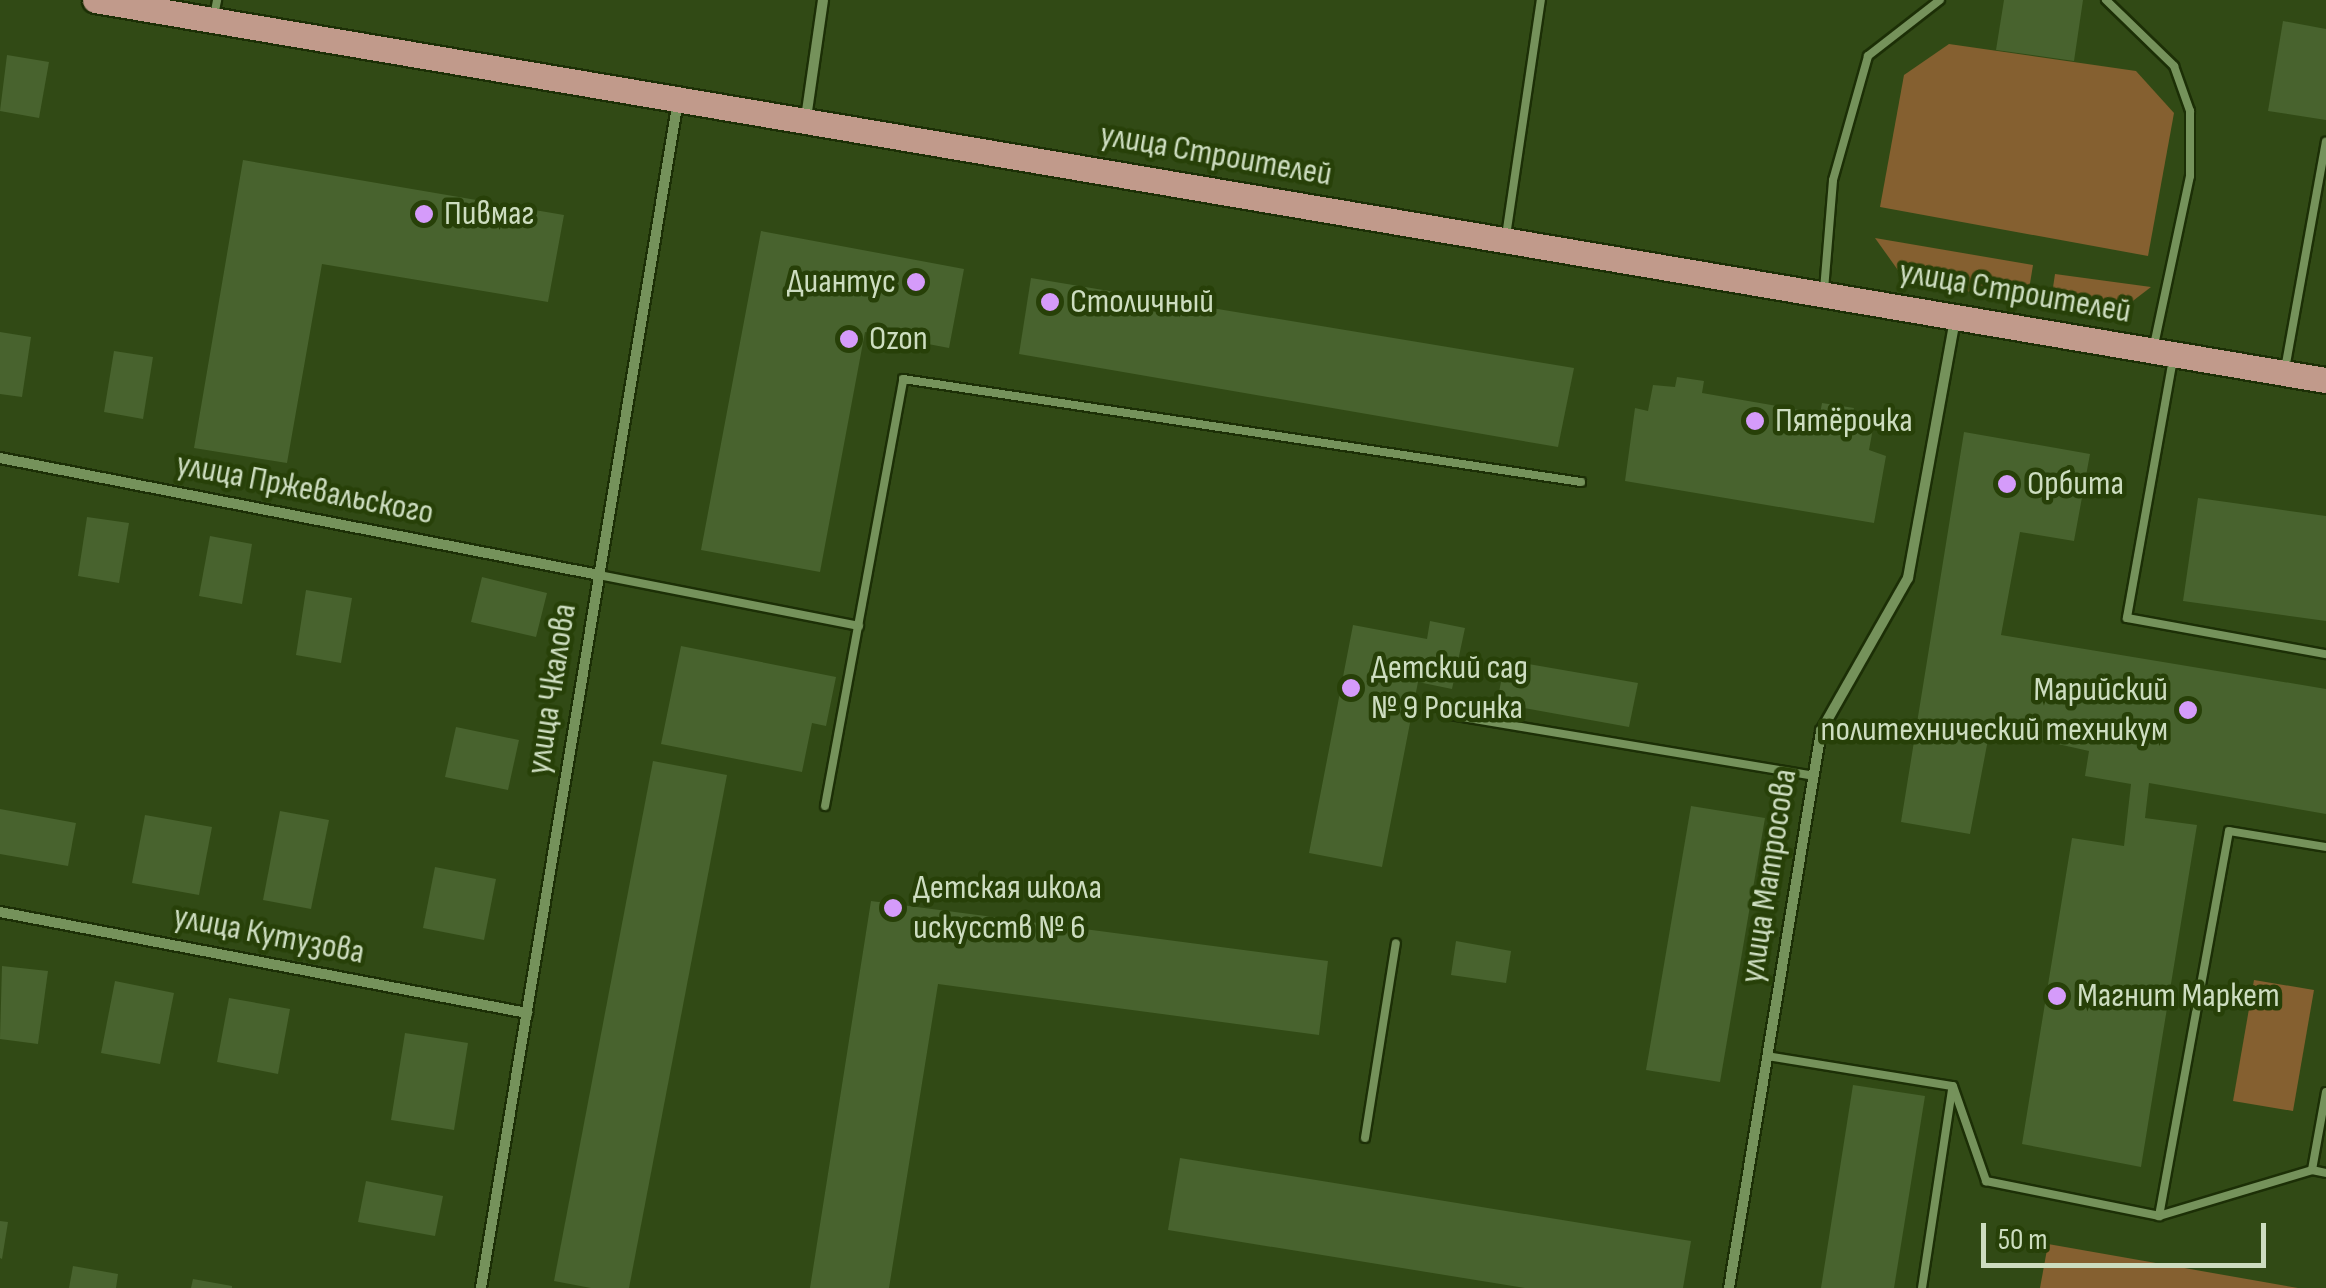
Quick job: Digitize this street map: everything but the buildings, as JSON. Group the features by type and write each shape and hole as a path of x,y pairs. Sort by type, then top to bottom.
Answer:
{"main road":[{"name":"улица Строителей","path":"95,0 215,10 678,99 2326,380"}],"street":[{"path":"806,121 823,0"},
{"name":"улица Чкалова","path":"481,1288 678,99"},
{"name":"улица Матросова","path":"1729,1288 1821,731 1908,578 1956,317"},
{"name":"улица Пржевальского","path":"0,458 600,575"},
{"name":"улица Кутузова","path":"0,912 527,1013"}],"lane":[{"path":"1506,240 1541,0"},
{"path":"1824,294 1833,180 1868,56 1940,0"},
{"path":"2106,0 2174,66 2190,111 2190,176 2127,618 2326,654"},
{"path":"2284,373 2326,142"},
{"path":"825,806 904,378 1580,482"},
{"path":"600,575 858,626"},
{"path":"1444,714 1814,776"},
{"path":"2160,1216 2229,830 2326,846"},
{"path":"1366,1138 1396,943"},
{"path":"1767,1056 1953,1086"},
{"path":"1953,1086 1986,1181 2160,1216 2312,1170 2326,1173"},
{"path":"1922,1288 1953,1086"},
{"path":"2312,1170 2326,1092"}],"shaded area":[{"path":"1949,44 2136,71 2174,113 2148,256 1880,207 1904,75"},
{"path":"1875,238 2033,265 2027,302 1905,280"},
{"path":"2055,274 2151,287 2121,310 2051,301"},
{"path":"2254,980 2314,990 2293,1111 2233,1101"},
{"path":"2048,1244 2298,1288 2040,1288"}],"place":[{"name":"Пивмаг","path":"424,214"},
{"name":"Диантус","path":"916,282"},
{"name":"Столичный","path":"1050,302"},
{"name":"Ozon","path":"849,339"},
{"name":"Пятёрочка","path":"1755,421"},
{"name":"Орбита","path":"2007,484"},
{"name":"Детский сад № 9 Росинка","path":"1351,688"},
{"name":"Марийский политехнический техникум","path":"2188,710"},
{"name":"Детская школа искусств № 6","path":"893,908"},
{"name":"Магнит Маркет","path":"2057,996"}]}
